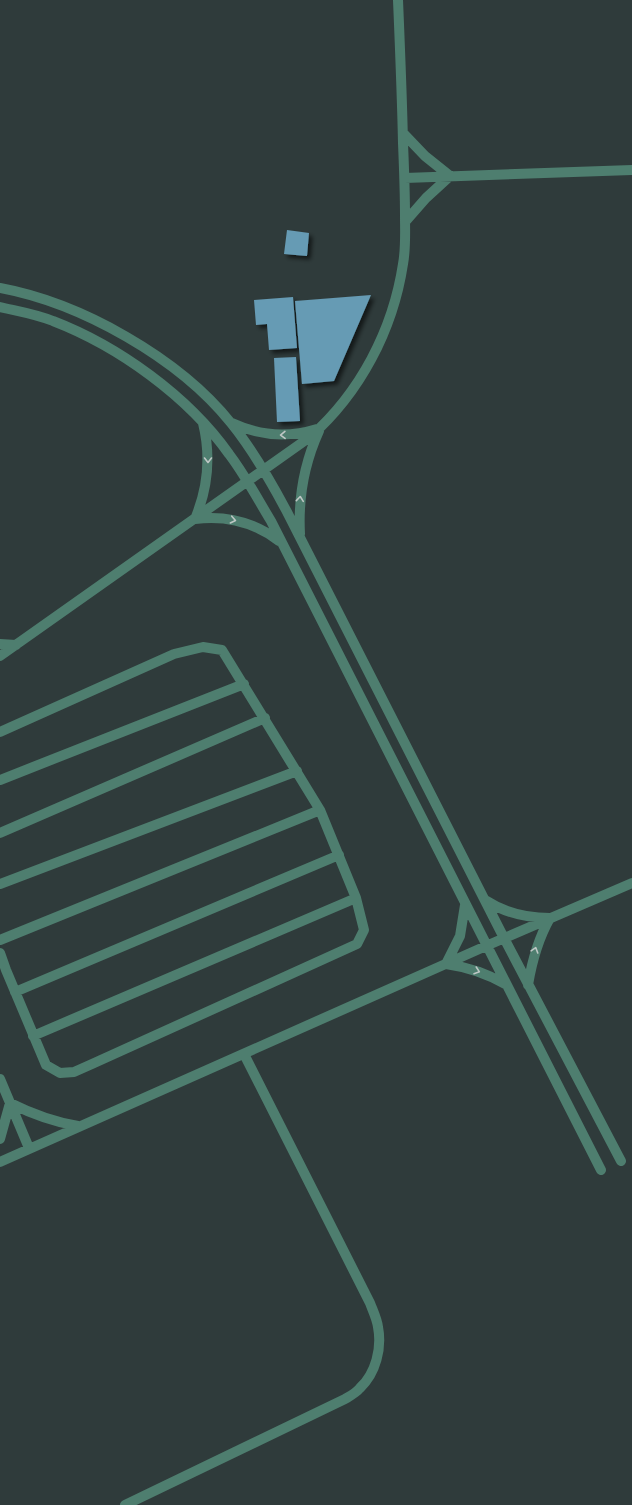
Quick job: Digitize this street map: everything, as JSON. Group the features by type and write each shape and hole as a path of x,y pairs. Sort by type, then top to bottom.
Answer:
{"lane":[{"path":"0,656 310,437 321,428 351,392 371,360 386,330 404,263 405,178 398,0"},
{"path":"403,133 425,156 450,176"},
{"path":"405,178 632,170"},
{"path":"405,222 426,198 450,176"},
{"path":"0,288 21,292 48,300 73,310 120,333 161,359 185,378 202,392 231,423 264,470 300,538 528,985 621,1161"},
{"path":"0,307 52,320 96,340 155,378 202,421 229,453 247,481 281,542 601,1170"},
{"path":"195,519 204,492 208,471 208,450 202,421"},
{"path":"231,423 243,429 269,435 295,434 321,428"},
{"path":"300,538 300,505 303,478 308,457 321,428"},
{"path":"195,519 217,518 239,521 261,529 281,542"},
{"path":"0,644 16,645"},
{"path":"0,732 174,654 203,647 222,650 320,810 356,898 364,930 357,944 74,1072 60,1073 46,1066 15,992 3,972 0,953"},
{"path":"0,780 244,684"},
{"path":"0,833 265,718"},
{"path":"0,884 296,771"},
{"path":"0,940 320,810"},
{"path":"15,992 339,855"},
{"path":"0,1162 78,1126 504,938 632,884"},
{"path":"34,1036 356,898"},
{"path":"484,899 513,914 537,918 550,918"},
{"path":"446,964 460,936 465,905"},
{"path":"528,985 535,950 550,918"},
{"path":"446,964 464,967 483,973 505,984"},
{"path":"124,1505 345,1399 360,1389 370,1376 376,1361 379,1346 378,1326 370,1303 244,1054"},
{"path":"0,1079 29,1148"},
{"path":"10,1103 38,1116 60,1123 78,1126"},
{"path":"0,1139 10,1103"}],"shaded area":[{"path":"0,0 632,0 632,1505 0,1505"}],"building":[{"path":"287,230 309,233 307,256 284,254"},
{"path":"371,295 334,381 302,384 295,301"},
{"path":"293,297 297,348 269,350 267,324 256,325 254,300"},
{"path":"296,357 300,421 277,422 274,358"}]}
